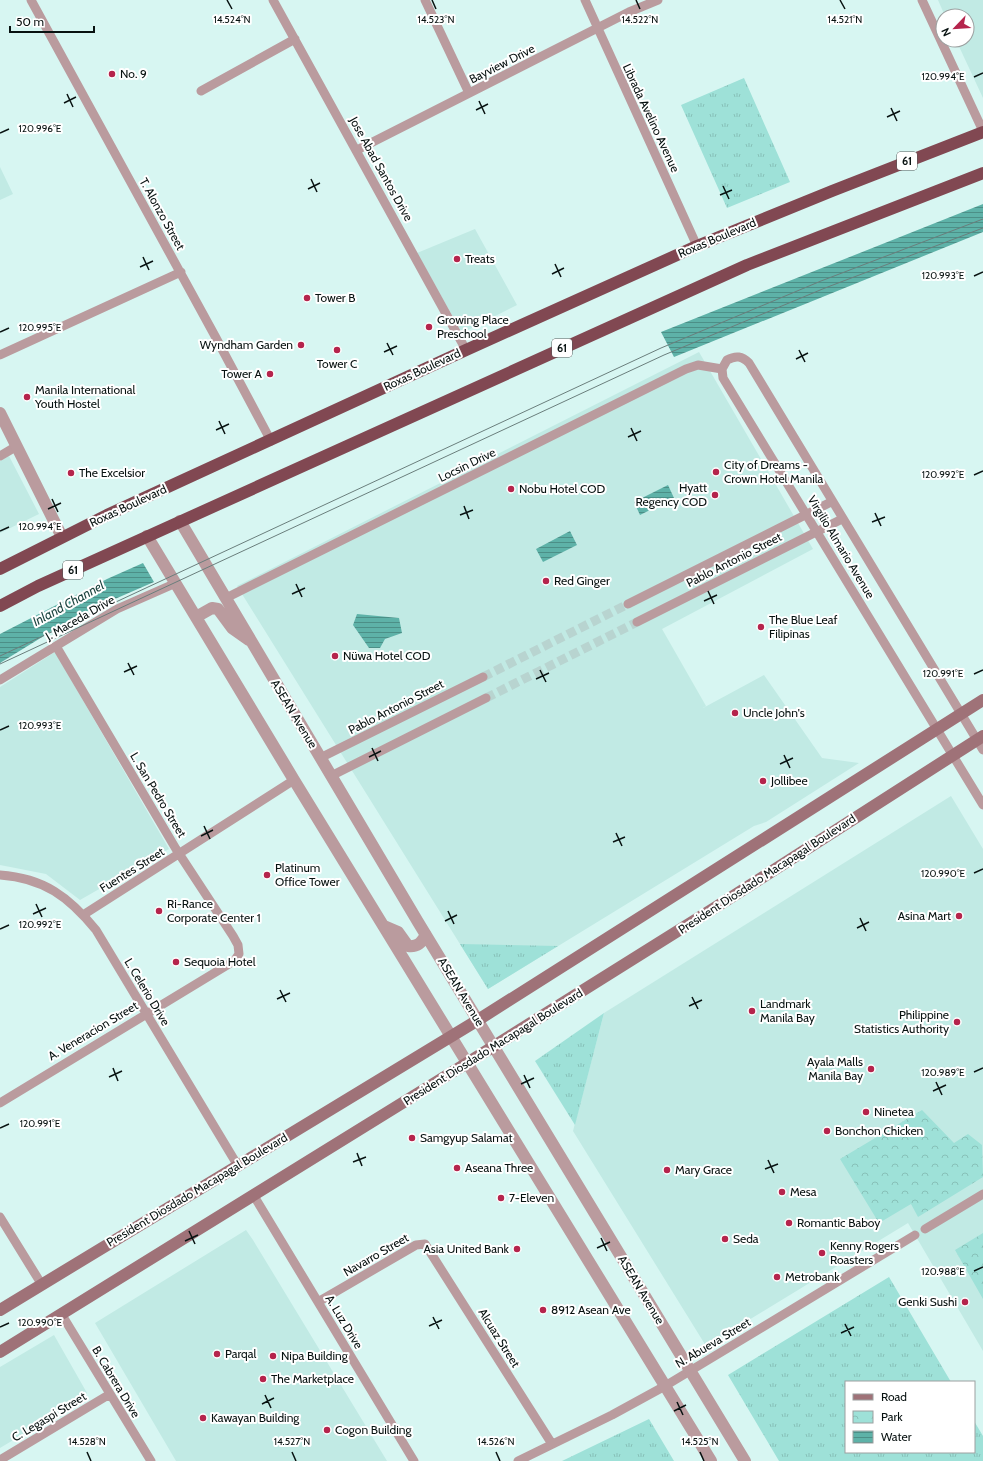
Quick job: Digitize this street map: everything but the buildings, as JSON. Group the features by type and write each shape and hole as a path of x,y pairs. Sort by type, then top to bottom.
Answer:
{"highway":[{"name":"Roxas Boulevard","path":"0,568 62,537 466,350 697,246 832,190 983,132"},
{"name":"61","path":"0,606 38,586 180,521 747,265 983,173"}],"main road":[{"name":"President Diosdado Macapagal Boulevard","path":"0,1310 478,1020 983,700"},
{"name":"President Diosdado Macapagal Boulevard","path":"0,1352 494,1047 953,755 981,742"}],"street":[{"name":"T. Alonzo Street","path":"31,0 181,272 271,441"},
{"name":"Jose Abad Santos Drive","path":"273,0 466,350"},
{"path":"425,0 469,93"},
{"name":"Librada Avelino Avenue","path":"585,0 697,246"},
{"name":"Bayview Drive","path":"356,150 658,0"},
{"path":"922,0 983,132"},
{"path":"201,91 295,39"},
{"path":"0,355 181,272"},
{"name":"Virgilio Almario Avenue","path":"981,742 961,713 831,502 749,363 744,358 732,357 727,360 722,369 723,378 983,805"},
{"name":"Locsin Drive","path":"226,598 686,369 698,365 722,369"},
{"path":"0,413 62,537"},
{"path":"0,456 17,446"},
{"name":"Pablo Antonio Street","path":"628,604 831,502"},
{"name":"Pablo Antonio Street","path":"637,622 842,519"},
{"name":"ASEAN Avenue","path":"180,521 426,935 746,1461"},
{"path":"148,536 294,780 711,1461"},
{"name":"J. Maceda Drive","path":"0,680 117,609 176,583"},
{"path":"196,617 212,608 218,610 232,628 251,641"},
{"name":"L. San Pedro Street","path":"56,646 180,854 233,936 238,945 239,954"},
{"name":"Pablo Antonio Street","path":"320,758 483,677"},
{"path":"331,776 486,698"},
{"name":"Fuentes Street","path":"83,915 294,780"},
{"name":"L. Celerio Drive","path":"0,875 17,876 45,884 63,896 96,930 238,1166"},
{"path":"384,926 398,932 408,946 415,947 421,943 426,935"},
{"name":"A. Veneracion Street","path":"0,1103 146,1013 234,962 239,954"},
{"path":"925,1229 983,1194"},
{"name":"A. Luz Drive","path":"254,1196 414,1461"},
{"path":"0,1217 42,1285"},
{"name":"N. Abueva Street","path":"518,1461 612,1415 665,1386 915,1235"},
{"name":"Navarro Street","path":"318,1302 416,1245 425,1244"},
{"name":"Alcuaz Street","path":"425,1244 552,1444"},
{"name":"B. Cabrera Drive","path":"62,1315 151,1461"},
{"name":"C. Legaspi Street","path":"0,1460 110,1394"}],"shaded area":[{"path":"938,0 983,0 983,98 960,48 975,48 975,8 942,8"},
{"path":"0,167 13,194 0,200"},
{"path":"475,229 517,305 462,333 417,253"},
{"path":"699,352 813,549 662,629 706,706 703,708 764,675 822,758 859,763 766,822 754,826 488,989 237,586"},
{"path":"9,456 39,514 0,533 0,461"},
{"path":"55,652 169,849 80,900 46,874 0,865 0,687"},
{"name":"Ayala Malls Manila Bay","path":"951,796 983,849 983,1351 908,1223 706,1346 573,1131 604,1013"},
{"name":"Parqal","path":"246,1230 387,1461 176,1461 95,1323"},
{"path":"54,1335 87,1393 80,1400 0,1448 0,1367"}],"green space":[{"path":"744,78 790,182 727,208 681,105"},
{"path":"460,944 558,946 488,989"},
{"path":"604,1013 575,1125 535,1061"},
{"path":"922,1110 954,1143 968,1134 982,1145 983,1177 918,1217 911,1204 879,1223 840,1159"},
{"path":"983,1233 983,1299 955,1250"},
{"path":"889,1277 950,1381 845,1381 845,1453 975,1453 975,1423 983,1436 983,1461 779,1461 728,1375"},
{"path":"649,1419 674,1461 562,1461"}],"water":[{"path":"983,204 983,232 674,357 661,332"},
{"path":"668,485 674,498 640,515 634,502"},
{"path":"570,531 577,545 543,562 536,549"},
{"name":"Inland Channel","path":"143,563 154,582 78,615 0,663 0,634 107,579"},
{"path":"357,614 399,618 402,633 385,639 380,648 369,648 353,625"}],"tunnel":[{"path":"483,677 628,604"},
{"path":"486,698 637,622"}],"tram line":[{"path":"0,656 661,348 821,281 983,219"},
{"path":"0,664 664,355 825,288 983,228"}],"place":[{"name":"No. 9","path":"112,74"},
{"name":"Treats","path":"457,259"},
{"name":"Tower B","path":"307,298"},
{"name":"Growing Place Preschool","path":"429,327"},
{"name":"Wyndham Garden","path":"301,345"},
{"name":"Tower C","path":"337,350"},
{"name":"Tower A","path":"270,374"},
{"name":"Manila International Youth Hostel","path":"27,397"},
{"name":"City of Dreams - Crown Hotel Manila","path":"716,472"},
{"name":"The Excelsior","path":"71,473"},
{"name":"Nobu Hotel COD","path":"511,489"},
{"name":"Hyatt Regency COD","path":"715,495"},
{"name":"Red Ginger","path":"546,581"},
{"name":"The Blue Leaf Filipinas","path":"761,627"},
{"name":"Nüwa Hotel COD","path":"335,656"},
{"name":"Uncle John's","path":"735,713"},
{"name":"Jollibee","path":"763,781"},
{"name":"Platinum Office Tower","path":"267,875"},
{"name":"Ri-Rance Corporate Center 1","path":"159,911"},
{"name":"Asina Mart","path":"959,916"},
{"name":"Sequoia Hotel","path":"176,962"},
{"name":"Landmark Manila Bay","path":"752,1011"},
{"name":"Philippine Statistics Authority","path":"957,1022"},
{"name":"Ayala Malls Manila Bay","path":"871,1069"},
{"name":"Ninetea","path":"866,1112"},
{"name":"Bonchon Chicken","path":"827,1131"},
{"name":"Samgyup Salamat","path":"412,1138"},
{"name":"Aseana Three","path":"457,1168"},
{"name":"Mary Grace","path":"667,1170"},
{"name":"Mesa","path":"782,1192"},
{"name":"7-Eleven","path":"501,1198"},
{"name":"Romantic Baboy","path":"789,1223"},
{"name":"Seda","path":"725,1239"},
{"name":"Asia United Bank","path":"517,1249"},
{"name":"Kenny Rogers Roasters","path":"822,1253"},
{"name":"Metrobank","path":"777,1277"},
{"name":"Genki Sushi","path":"965,1302"},
{"name":"8912 Asean Ave","path":"543,1310"},
{"name":"Parqal","path":"217,1354"},
{"name":"Nipa Building","path":"273,1356"},
{"name":"The Marketplace","path":"263,1379"},
{"name":"Kawayan Building","path":"203,1418"},
{"name":"Cogon Building","path":"327,1430"}]}
